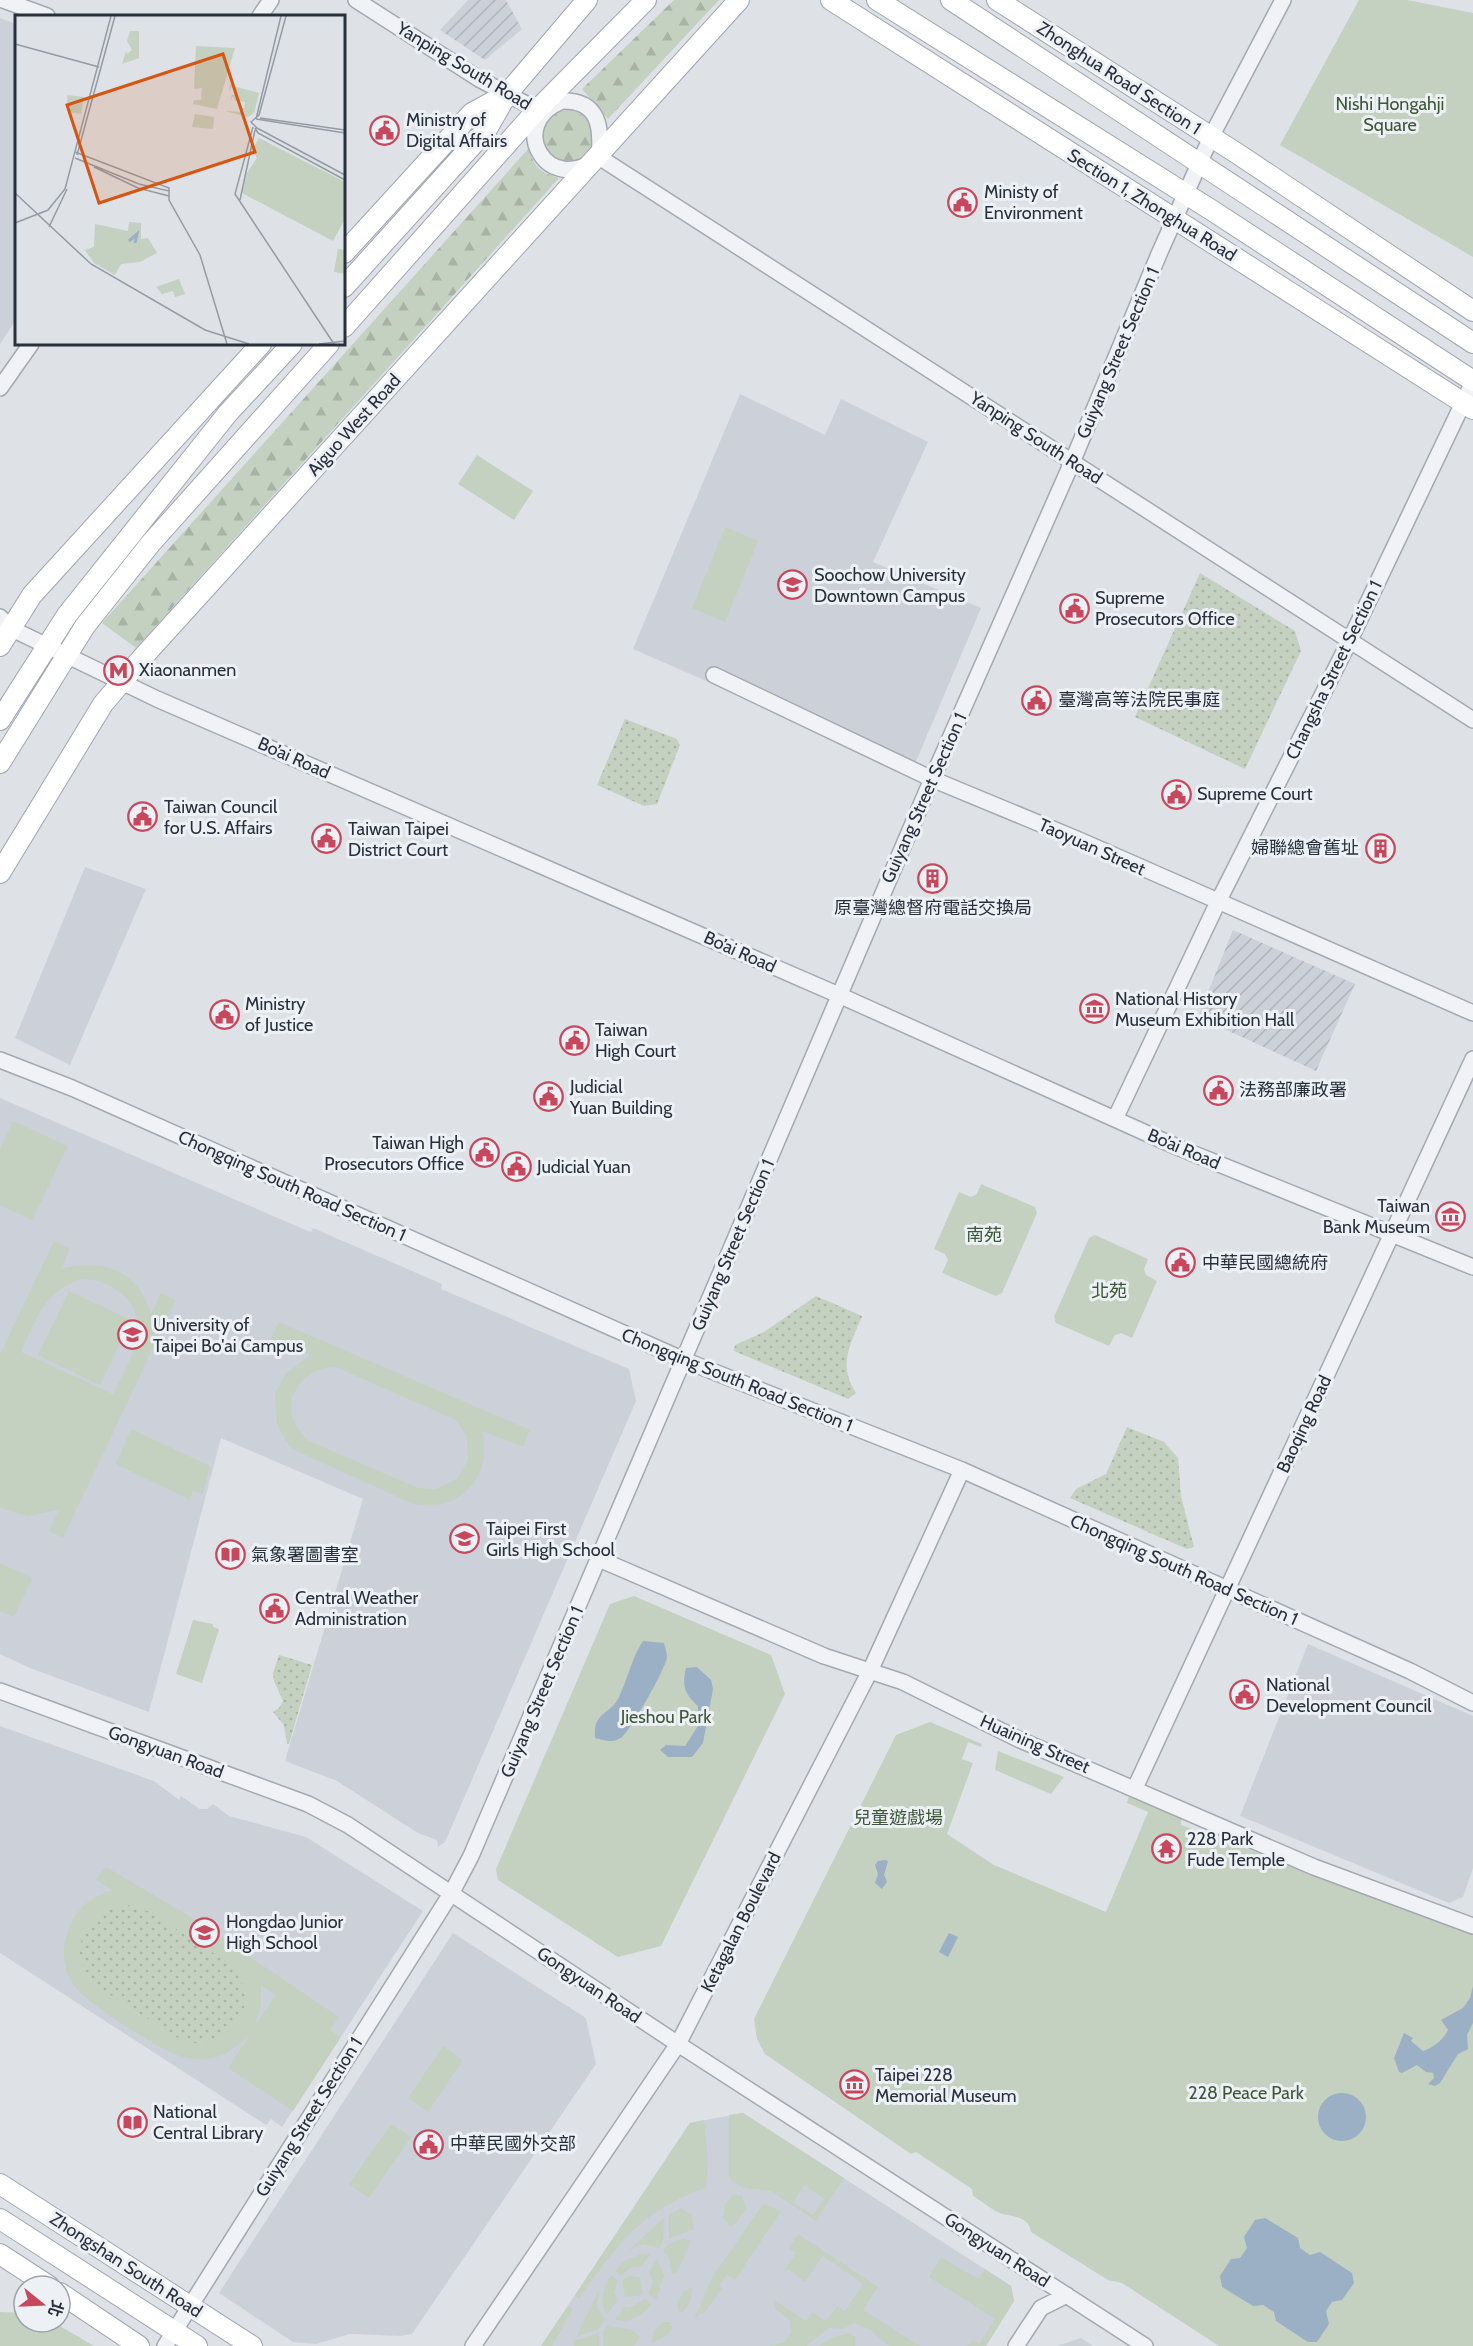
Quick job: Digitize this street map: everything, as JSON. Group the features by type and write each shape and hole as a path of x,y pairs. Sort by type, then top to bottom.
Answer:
{"main road":[{"path":"345,286 487,129 507,94 587,0"},
{"path":"345,326 540,111 646,0"},
{"name":"Aiguo West Road","path":"0,873 103,704 739,0"},
{"name":"Section 1, Zhonghua Road","path":"831,0 1468,405"},
{"name":"Section 1, Zhonghua Road","path":"877,0 1473,381"},
{"path":"951,0 1473,343"},
{"name":"Zhonghua Road Section 1","path":"998,0 1211,137"},
{"path":"345,252 472,113 507,94"},
{"path":"1211,137 1473,311"},
{"path":"0,646 3,625 260,345"},
{"path":"0,720 67,615 228,413 291,345"},
{"path":"0,763 85,626 151,543 328,345"},
{"name":"Zhongshan South Road","path":"0,2184 252,2346"},
{"name":"Zhongshan South Road","path":"0,2219 170,2338 197,2346"},
{"path":"0,2254 31,2274"},
{"path":"72,2301 139,2346"}],"street":[{"path":"3,0 44,15"},
{"path":"261,15 272,0"},
{"name":"Yanping South Road","path":"356,0 479,79 540,111"},
{"name":"Guiyang Street Section 1","path":"170,2338 452,1892 471,1856 841,996 850,969 1073,460 1174,219 1211,137 1283,0"},
{"path":"562,101 580,103 590,110 601,130 599,157 575,170 564,170 546,161 535,143 540,111 562,101"},
{"name":"Yanping South Road","path":"599,157 1073,460 1198,545 1473,720"},
{"path":"0,388 30,345"},
{"name":"Changsha Street Section 1","path":"1115,1119 1218,902 1468,405 1473,381"},
{"name":"Bo’ai Road","path":"3,625 157,699 841,996 1115,1119 1473,1268"},
{"name":"Taoyuan Street","path":"714,675 932,779 1079,840 1473,1013"},
{"name":"Baoqing Road","path":"1135,1788 1473,1059"},
{"name":"Chongqing South Road Section 1","path":"0,1060 72,1088 684,1360 962,1470 1410,1671 1473,1703"},
{"name":"Ketagalan Boulevard","path":"473,2346 678,2044 870,1671 962,1470"},
{"name":"Huaining Street","path":"599,1559 824,1656 903,1682 1018,1739 1314,1867 1472,1922"},
{"name":"Gongyuan Road","path":"0,1691 308,1804 348,1825 678,2044 1145,2346"},
{"path":"1016,2346 1041,2308 1067,2295"}],"shaded area":[{"path":"468,0 506,0 522,29 485,60 440,30"},
{"path":"0,18 15,24 15,322 0,344"},
{"name":"Soochow University Downtown Campus","path":"740,394 825,435 841,399 928,442 873,562 981,608 912,771 633,649"},
{"path":"85,867 146,889 70,1065 15,1038"},
{"path":"1233,930 1355,984 1316,1071 1198,1017"},
{"path":"0,1098 308,1231 311,1232 313,1228 442,1284 441,1289 629,1369 636,1401 445,1842 438,1847 437,1840 418,1833 337,1781 285,1761 363,1499 221,1438 149,1712 30,1668 0,1654"},
{"path":"1308,1644 1473,1716 1473,1868 1463,1897 1449,1903 1240,1816"},
{"name":"Hongdao Junior High School","path":"0,1726 154,1781 179,1800 181,1796 200,1809 207,1809 213,1804 229,1816 306,1837 423,1911 282,2127 271,2119 266,2125 0,1953"},
{"name":"中華民國外交部","path":"453,1933 586,2018 596,2064 412,2334 400,2336 350,2334 316,2344 293,2342 219,2293"},
{"path":"743,2113 1011,2286 1014,2301 986,2346 541,2346 690,2123"},
{"path":"1081,2338 1093,2346 1057,2346"}],"green space":[{"path":"674,0 719,0 608,119 582,89"},
{"name":"Nishi Hongahji Square","path":"1359,0 1407,0 1473,13 1473,257 1280,145"},
{"path":"562,110 572,110 586,117 593,136 586,155 572,162 562,162 552,158 545,151 541,141 541,131 545,121 552,114"},
{"path":"529,148 539,168 559,178 136,648 102,623"},
{"path":"477,455 533,491 514,520 458,484"},
{"path":"725,527 758,541 725,622 692,608"},
{"path":"1200,573 1295,631 1301,651 1245,769 1135,717"},
{"path":"625,719 677,739 680,745 657,804 644,806 597,785"},
{"path":"13,1121 68,1146 32,1220 0,1205 0,1149"},
{"name":"南苑","path":"981,1184 1035,1207 1037,1213 1002,1293 996,1296 942,1273 948,1260 945,1254 934,1249 959,1192 971,1197 977,1194"},
{"name":"北苑","path":"1095,1235 1148,1259 1144,1269 1146,1275 1157,1281 1132,1338 1121,1333 1115,1335 1109,1346 1056,1323 1054,1317 1089,1238"},
{"path":"54,1241 70,1249 61,1269 90,1265 116,1270 137,1286 151,1314 161,1293 176,1300 63,1538 49,1531 59,1510 28,1516 0,1508 0,1354","holes":["82,1279 94,1280 116,1289 125,1296 136,1315 138,1327 133,1353 113,1394 21,1352 37,1317 50,1299 69,1284"]},
{"path":"69,1291 131,1320 100,1385 38,1355"},
{"path":"816,1296 862,1316 848,1354 847,1373 856,1393 848,1399 734,1351 735,1345 764,1332"},
{"path":"279,1322 530,1430 523,1447 482,1431 483,1463 469,1489 444,1504 411,1503 292,1449 277,1423 275,1395 285,1374 310,1355 271,1339","holes":["328,1367 338,1368 456,1420 467,1437 468,1460 457,1479 436,1489 418,1488 309,1441 299,1431 294,1420 291,1409 293,1398 297,1388 315,1372"]},
{"path":"1127,1427 1164,1442 1178,1458 1181,1496 1194,1547 1187,1549 1070,1498 1076,1489 1106,1474"},
{"path":"131,1429 210,1466 203,1494 193,1491 190,1500 118,1465 116,1463"},
{"path":"0,1563 32,1578 14,1617 0,1611"},
{"name":"Jieshou Park","path":"634,1596 771,1655 785,1694 661,1946 618,1957 498,1880 496,1869 610,1604"},
{"path":"193,1620 213,1624 213,1627 219,1629 202,1683 176,1674"},
{"path":"279,1655 312,1665 289,1744 287,1744 284,1725 273,1712 283,1701 273,1673"},
{"name":"228 Peace Park","path":"930,1722 982,1744 981,1747 968,1742 962,1759 973,1763 947,1834 994,1865 1106,1912 1148,1812 1127,1803 1129,1796 1182,1814 1181,1825 1473,1931 1473,2346 1219,2346 1122,2283 1108,2280 1031,2232 1030,2227 1023,2220 991,2208 973,2196 972,2189 916,2152 911,2154 765,2054 757,2039 754,2019 896,1735"},
{"path":"998,1751 1064,1777 1051,1794 995,1770"},
{"path":"106,1867 186,1914 339,2017 330,2030 341,2037 293,2111 228,2068 249,2036 218,2057 194,2059 182,2057 136,2033 104,2012 73,1984 64,1956 66,1935 76,1914 81,1909 92,1899 112,1890 96,1880","holes":["128,1905 157,1916 210,1950 234,1970 242,1982 246,1995 244,2009 235,2025 227,2033 207,2042 188,2042 117,2000 92,1980 84,1969 80,1956 81,1942 89,1925 101,1913 111,1908","261,1985 276,1995 254,2027 261,2008"]},
{"path":"128,1905 157,1916 210,1950 234,1970 242,1982 246,1995 244,2009 235,2025 227,2033 207,2042 188,2042 117,2000 92,1980 84,1969 80,1956 81,1942 89,1925 101,1913 111,1908"},
{"path":"443,2046 463,2060 428,2112 408,2098"},
{"path":"743,2113 844,2178 816,2221 771,2191 744,2188 729,2178 729,2115","holes":["804,2185 824,2199 813,2215 793,2202"]},
{"path":"704,2120 708,2159 706,2188 683,2197 647,2218 619,2246 579,2298 575,2295 690,2123"},
{"path":"391,2124 411,2137 369,2198 349,2184"},
{"path":"734,2194 742,2196 746,2209 736,2223 730,2226 723,2218 725,2204"},
{"path":"763,2204 781,2211 735,2280 727,2275 719,2286 722,2288 704,2314 701,2313 694,2319 713,2276"},
{"path":"680,2208 692,2215 694,2229 669,2239 669,2215"},
{"path":"664,2218 663,2242 659,2248 643,2244 629,2250"},
{"path":"798,2234 878,2287 863,2310 920,2346 889,2346 870,2330 854,2323 843,2329 829,2328 806,2346 767,2346 784,2342 791,2333 790,2321 775,2308 775,2301 806,2321 812,2312 826,2321 837,2306 845,2311 863,2284 823,2256 805,2282 788,2269 784,2271 796,2253 789,2248"},
{"path":"684,2238 691,2241 678,2271 672,2274 669,2258 663,2251 667,2245"},
{"path":"641,2254 650,2254 641,2267 630,2268 621,2275 615,2271 624,2261"},
{"path":"941,2257 978,2279 985,2269 1011,2286 1014,2301 986,2346 967,2346 973,2340 979,2344 995,2319 929,2277"},
{"path":"657,2259 664,2276 656,2300 648,2294 653,2282 649,2272"},
{"path":"611,2275 618,2280 614,2291 617,2301 607,2314 602,2300"},
{"path":"631,2276 640,2277 643,2295 625,2297 622,2280"},
{"path":"693,2287 690,2302 683,2312 679,2312 677,2303 684,2291"},
{"path":"599,2290 597,2307 605,2320 598,2329 576,2337"},
{"path":"645,2299 652,2304 640,2315 625,2321 615,2319 625,2306 629,2308"},
{"path":"568,2306 572,2309 552,2346 541,2346"},
{"path":"0,2312 12,2312 12,2334 72,2333 94,2346 0,2346"},
{"path":"662,2322 672,2322 670,2325 673,2327 667,2335 652,2344 653,2333"},
{"path":"608,2325 632,2330 640,2336 634,2346 603,2346 603,2332"},
{"path":"599,2333 599,2346 574,2346 574,2341"},
{"path":"850,2333 855,2337 855,2346 819,2346 830,2338"}],"water":[{"path":"643,1641 664,1643 667,1657 661,1673 640,1712 622,1737 612,1741 595,1738 596,1723 618,1699 635,1655"},
{"path":"697,1667 711,1680 713,1689 703,1743 692,1757 668,1757 660,1750 666,1745 685,1746 698,1726 698,1706 687,1693 684,1679 686,1668"},
{"path":"878,1861 888,1861 884,1875 887,1882 882,1889 875,1883 878,1874 875,1865"},
{"path":"949,1933 958,1937 948,1957 939,1952"},
{"path":"1473,1986 1473,2023 1467,2035 1468,2049 1458,2054 1440,2083 1435,2086 1428,2084 1434,2078 1433,2073 1426,2072 1417,2065 1402,2073 1399,2072 1394,2058 1404,2033 1413,2038 1411,2041 1423,2051 1434,2045 1444,2037 1448,2030 1441,2020 1463,2008 1470,1998"},
{"path":"1337,2093 1347,2093 1362,2103 1366,2117 1365,2126 1356,2137 1347,2141 1337,2141 1322,2131 1318,2122 1318,2112 1328,2097"},
{"path":"1265,2218 1298,2238 1300,2248 1310,2255 1320,2252 1352,2273 1354,2283 1342,2300 1332,2302 1326,2311 1329,2324 1317,2342 1308,2342 1276,2321 1274,2312 1263,2305 1253,2306 1222,2287 1220,2276 1231,2259 1240,2258 1247,2248 1244,2237 1255,2220"}],"place":[{"name":"Ministry of Digital Affairs","path":"385,130"},
{"name":"Ministy of Environment","path":"963,202"},
{"name":"Soochow University Downtown Campus","path":"793,585"},
{"name":"Supreme Prosecutors Office","path":"1074,608"},
{"name":"Xiaonanmen","path":"118,670"},
{"name":"臺灣高等法院民事庭","path":"1037,700"},
{"name":"Supreme Court","path":"1176,794"},
{"name":"Taiwan Council for U.S. Affairs","path":"143,817"},
{"name":"Taiwan Taipei District Court","path":"327,839"},
{"name":"婦聯總會舊址","path":"1380,848"},
{"name":"原臺灣總督府電話交換局","path":"933,879"},
{"name":"National History Museum Exhibition Hall","path":"1094,1009"},
{"name":"Ministry of Justice","path":"224,1014"},
{"name":"Taiwan High Court","path":"574,1040"},
{"name":"法務部廉政署","path":"1218,1090"},
{"name":"Judicial Yuan Building","path":"549,1097"},
{"name":"Taiwan High Prosecutors Office","path":"485,1153"},
{"name":"Judicial Yuan","path":"516,1167"},
{"name":"Taiwan Bank Museum","path":"1451,1216"},
{"name":"中華民國總統府","path":"1181,1263"},
{"name":"University of Taipei Bo'ai Campus","path":"132,1335"},
{"name":"Taipei First Girls High School","path":"465,1539"},
{"name":"氣象署圖書室","path":"230,1555"},
{"name":"Central Weather Administration","path":"274,1608"},
{"name":"National Development Council","path":"1245,1695"},
{"name":"228 Park Fude Temple","path":"1166,1849"},
{"name":"Hongdao Junior High School","path":"205,1932"},
{"name":"Taipei 228 Memorial Museum","path":"854,2085"},
{"name":"National Central Library","path":"132,2122"},
{"name":"中華民國外交部","path":"429,2144"}],"park label":[{"name":"兒童遊戲場","path":"898,1818"}]}
